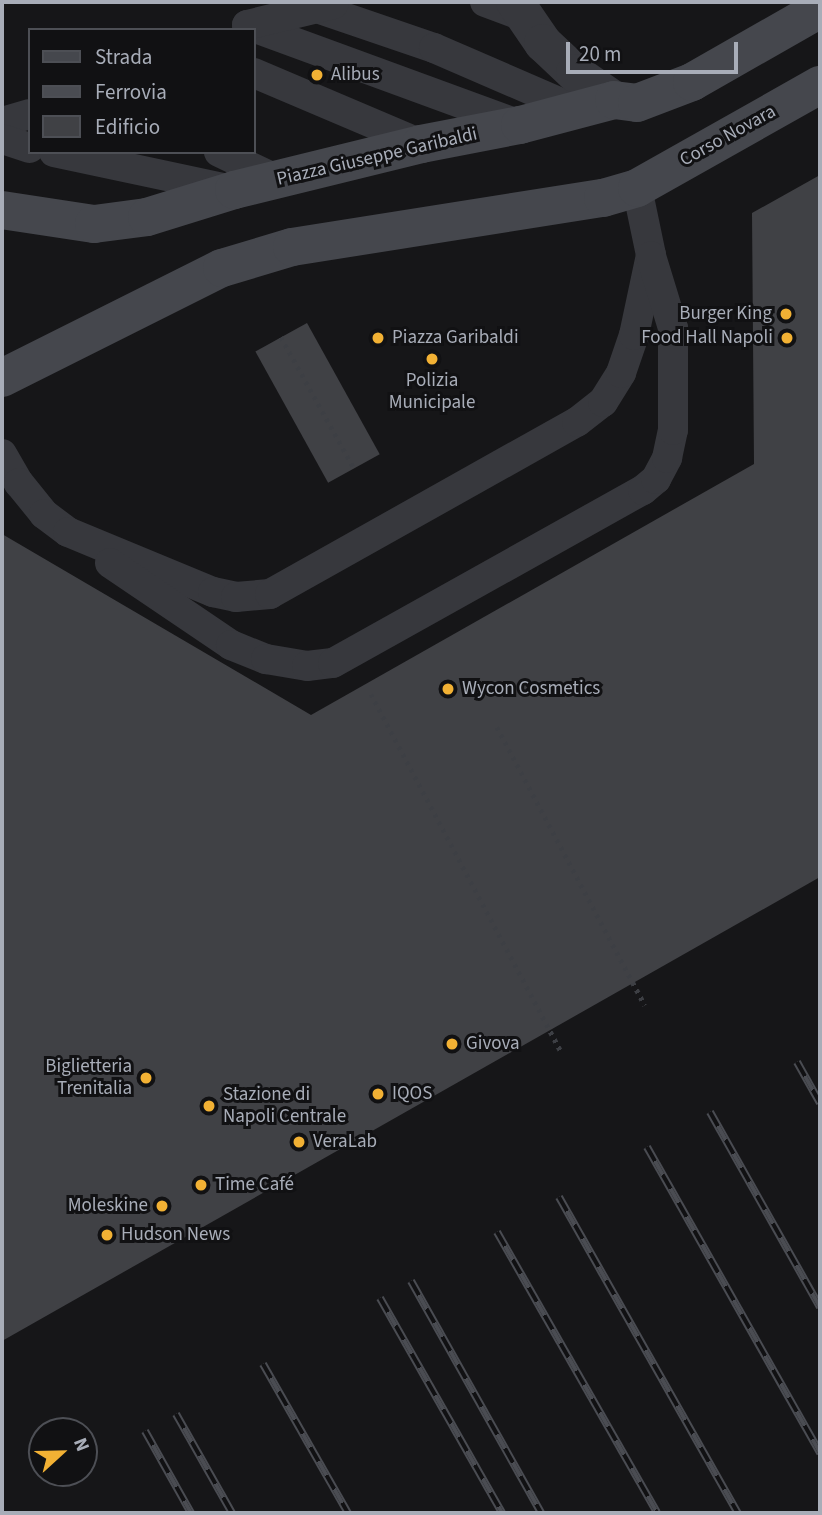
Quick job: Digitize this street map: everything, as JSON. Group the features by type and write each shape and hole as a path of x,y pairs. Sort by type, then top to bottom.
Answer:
{"main road":[{"path":"614,100 637,103 662,96 820,9"},
{"name":"Corso Novara","path":"637,188 820,85"},
{"name":"Piazza Giuseppe Garibaldi","path":"2,210 94,224 147,217 233,190 421,144 520,125 614,100"},
{"path":"2,378 222,268 292,247 603,198 637,188"}],"street":[{"path":"519,9 543,43 575,73 614,100"}],"lane":[{"path":"485,2 519,9"},
{"path":"239,27 331,5 578,110"},
{"path":"256,33 520,125"},
{"path":"256,75 421,144"},
{"path":"2,122 28,115"},
{"path":"2,139 28,147"},
{"path":"63,154 233,190"},
{"path":"223,154 278,180"},
{"path":"2,454 19,483 44,514 170,606 231,645 266,659 307,666 333,663 643,490 656,479 667,458 673,429 673,328 651,256 637,188"},
{"path":"68,532 213,592 236,597 270,594 577,422 603,402 621,373 634,335 651,256"}],"path":[{"path":"281,337 354,468"},
{"path":"365,684 561,1052"},
{"path":"497,727 645,1005"}],"building":[{"name":"Stazione di Napoli Centrale","path":"820,175 820,877 2,1341 2,534 311,715 754,464 752,213"},
{"path":"307,323 380,454 328,483 255,352"}],"railway":[{"path":"797,1062 820,1103"},
{"path":"710,1112 820,1307"},
{"path":"647,1147 820,1453"},
{"path":"559,1197 738,1513"},
{"path":"497,1232 657,1513"},
{"path":"411,1281 541,1513"},
{"path":"380,1298 502,1513"},
{"path":"263,1364 348,1513"},
{"path":"176,1414 232,1513"},
{"path":"145,1431 191,1513"}],"place":[{"name":"Alibus","path":"317,75"},
{"name":"Burger King","path":"786,314"},
{"name":"Piazza Garibaldi","path":"378,338"},
{"name":"Food Hall Napoli","path":"787,338"},
{"name":"Polizia Municipale","path":"432,359"},
{"name":"Wycon Cosmetics","path":"448,689"},
{"name":"Givova","path":"452,1044"},
{"name":"Biglietteria Trenitalia","path":"146,1078"},
{"name":"IQOS","path":"378,1094"},
{"name":"Stazione di Napoli Centrale","path":"209,1106"},
{"name":"VeraLab","path":"299,1142"},
{"name":"Time Café","path":"201,1185"},
{"name":"Moleskine","path":"162,1206"},
{"name":"Hudson News","path":"107,1235"}]}
